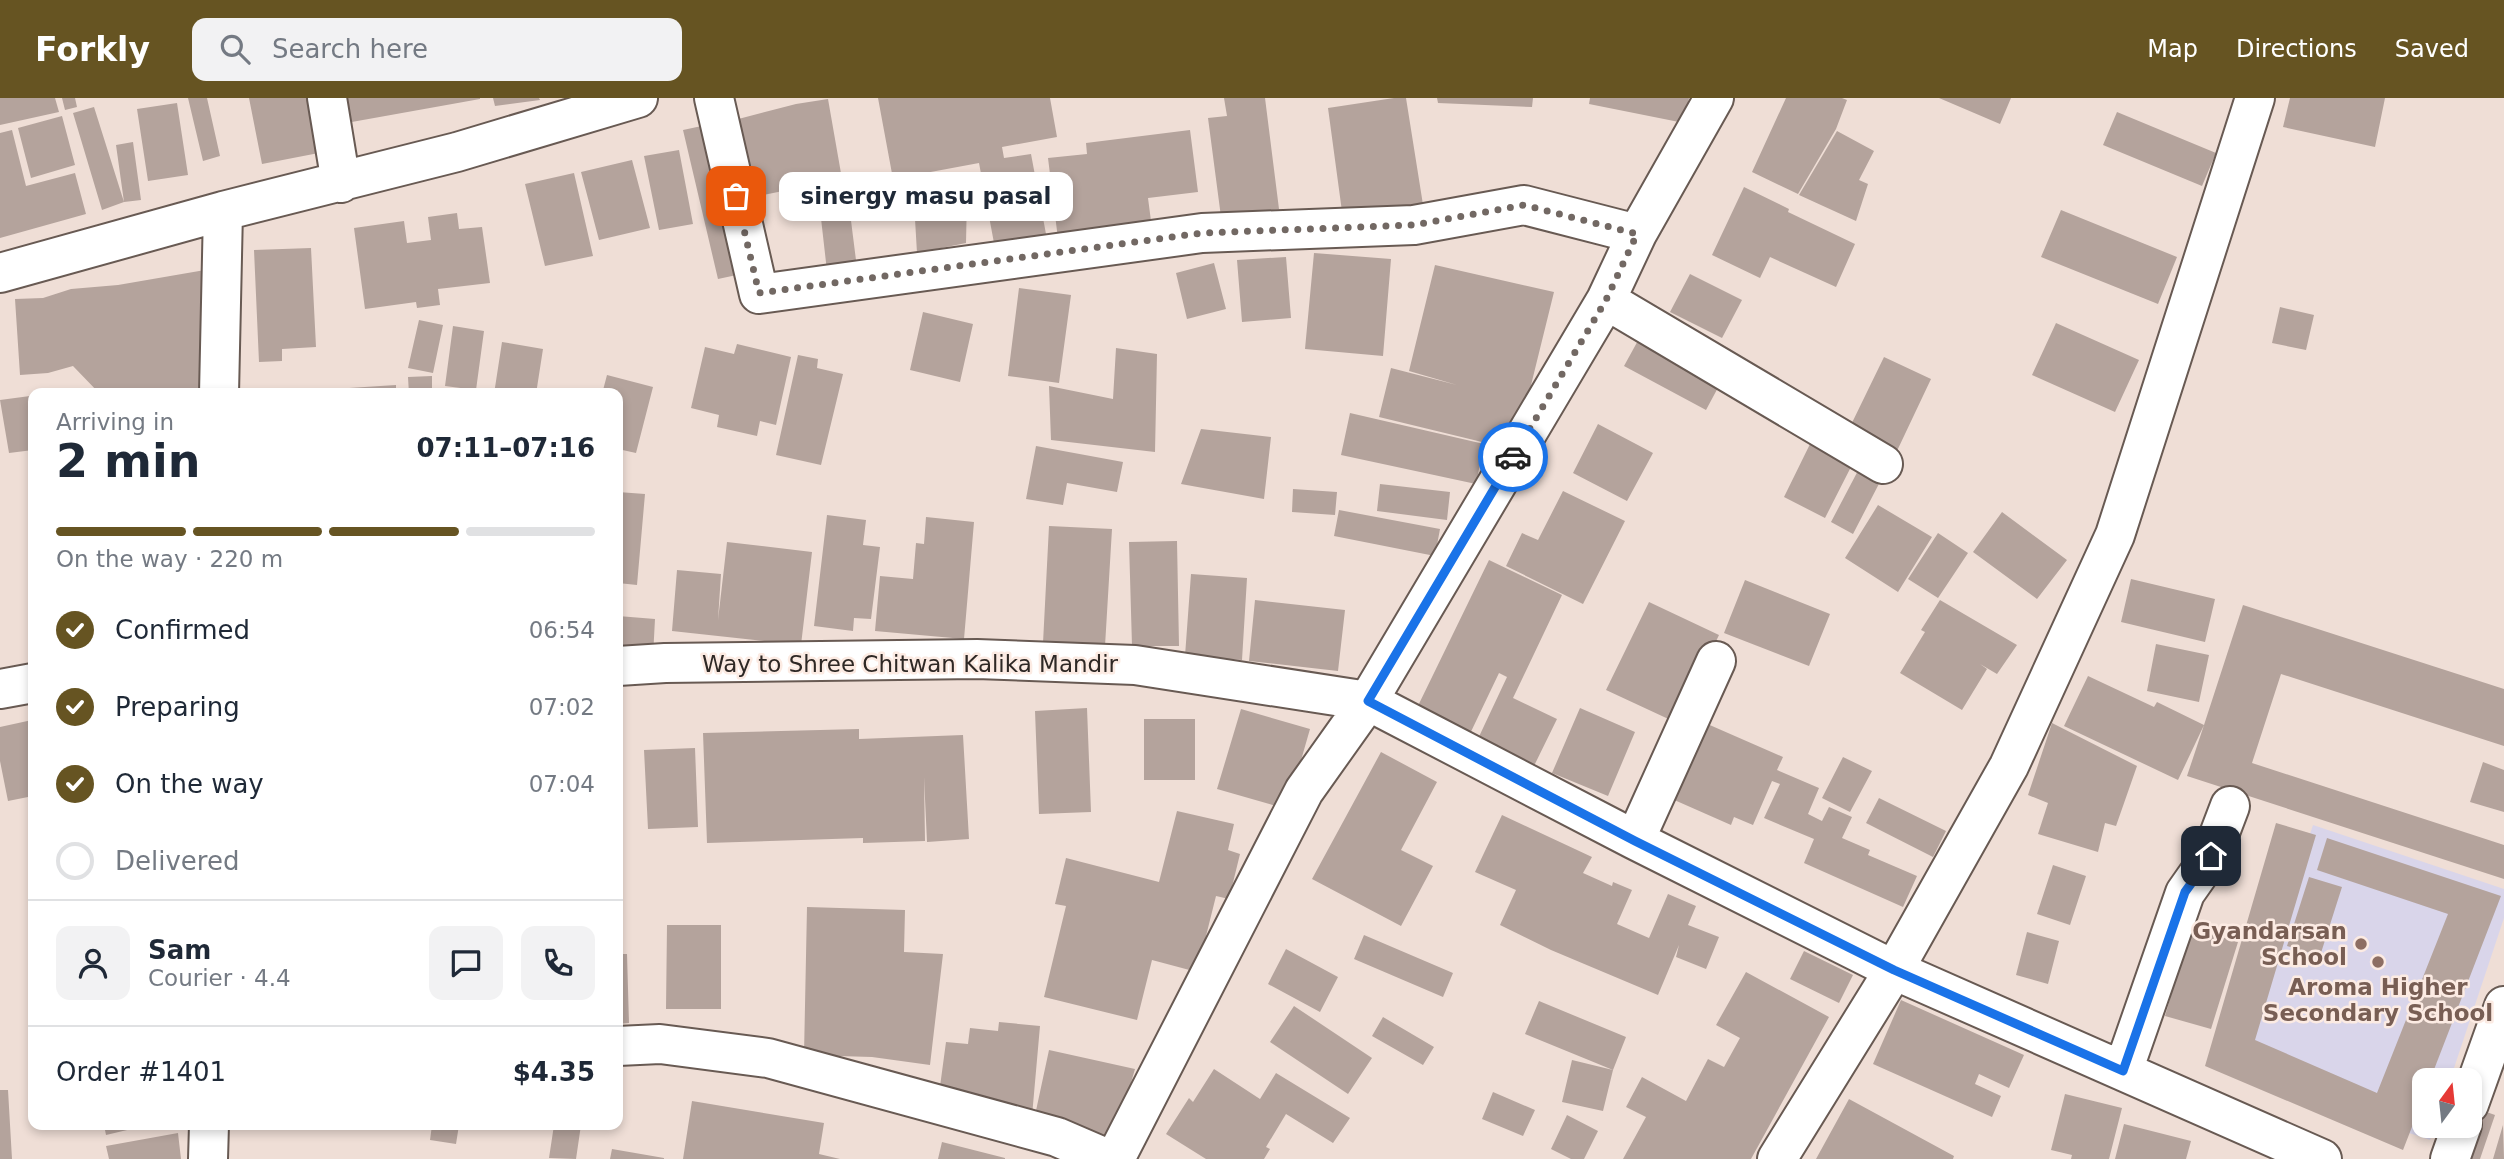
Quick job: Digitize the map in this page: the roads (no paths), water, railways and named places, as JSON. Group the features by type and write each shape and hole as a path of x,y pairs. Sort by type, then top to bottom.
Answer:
{"street":[{"path":"327,98 341,183"},
{"path":"0,273 223,211 457,152 638,98"},
{"path":"714,98 759,293 1202,233 1414,225 1524,205 1637,234"},
{"path":"1115,1159 1304,790 1368,701 1606,300 1637,234 1714,98"},
{"path":"1777,1159 1894,970 2009,766 2115,535 2255,98"},
{"path":"219,388 223,211"},
{"path":"1606,300 1883,464"},
{"name":"Way to Shree Chitwan Kalika Mandir","path":"623,666 977,659 1135,665 1368,701 1635,841 1894,970 2322,1159"},
{"path":"1635,841 1716,662"},
{"path":"0,689 28,684"},
{"path":"2123,1071 2185,892 2211,856 2230,806"},
{"path":"2482,1068 2504,1006"},
{"path":"623,1046 660,1044 768,1058 1057,1137 1108,1159"},
{"path":"208,1159 209,1130"},
{"path":"2450,1159 2457,1138"}],"place":[{"name":"sinergy masu pasal","path":"736,196"},
{"name":"Gyandarsan School","path":"2361,944"},
{"name":"Aroma Higher Secondary School","path":"2378,962"}]}
